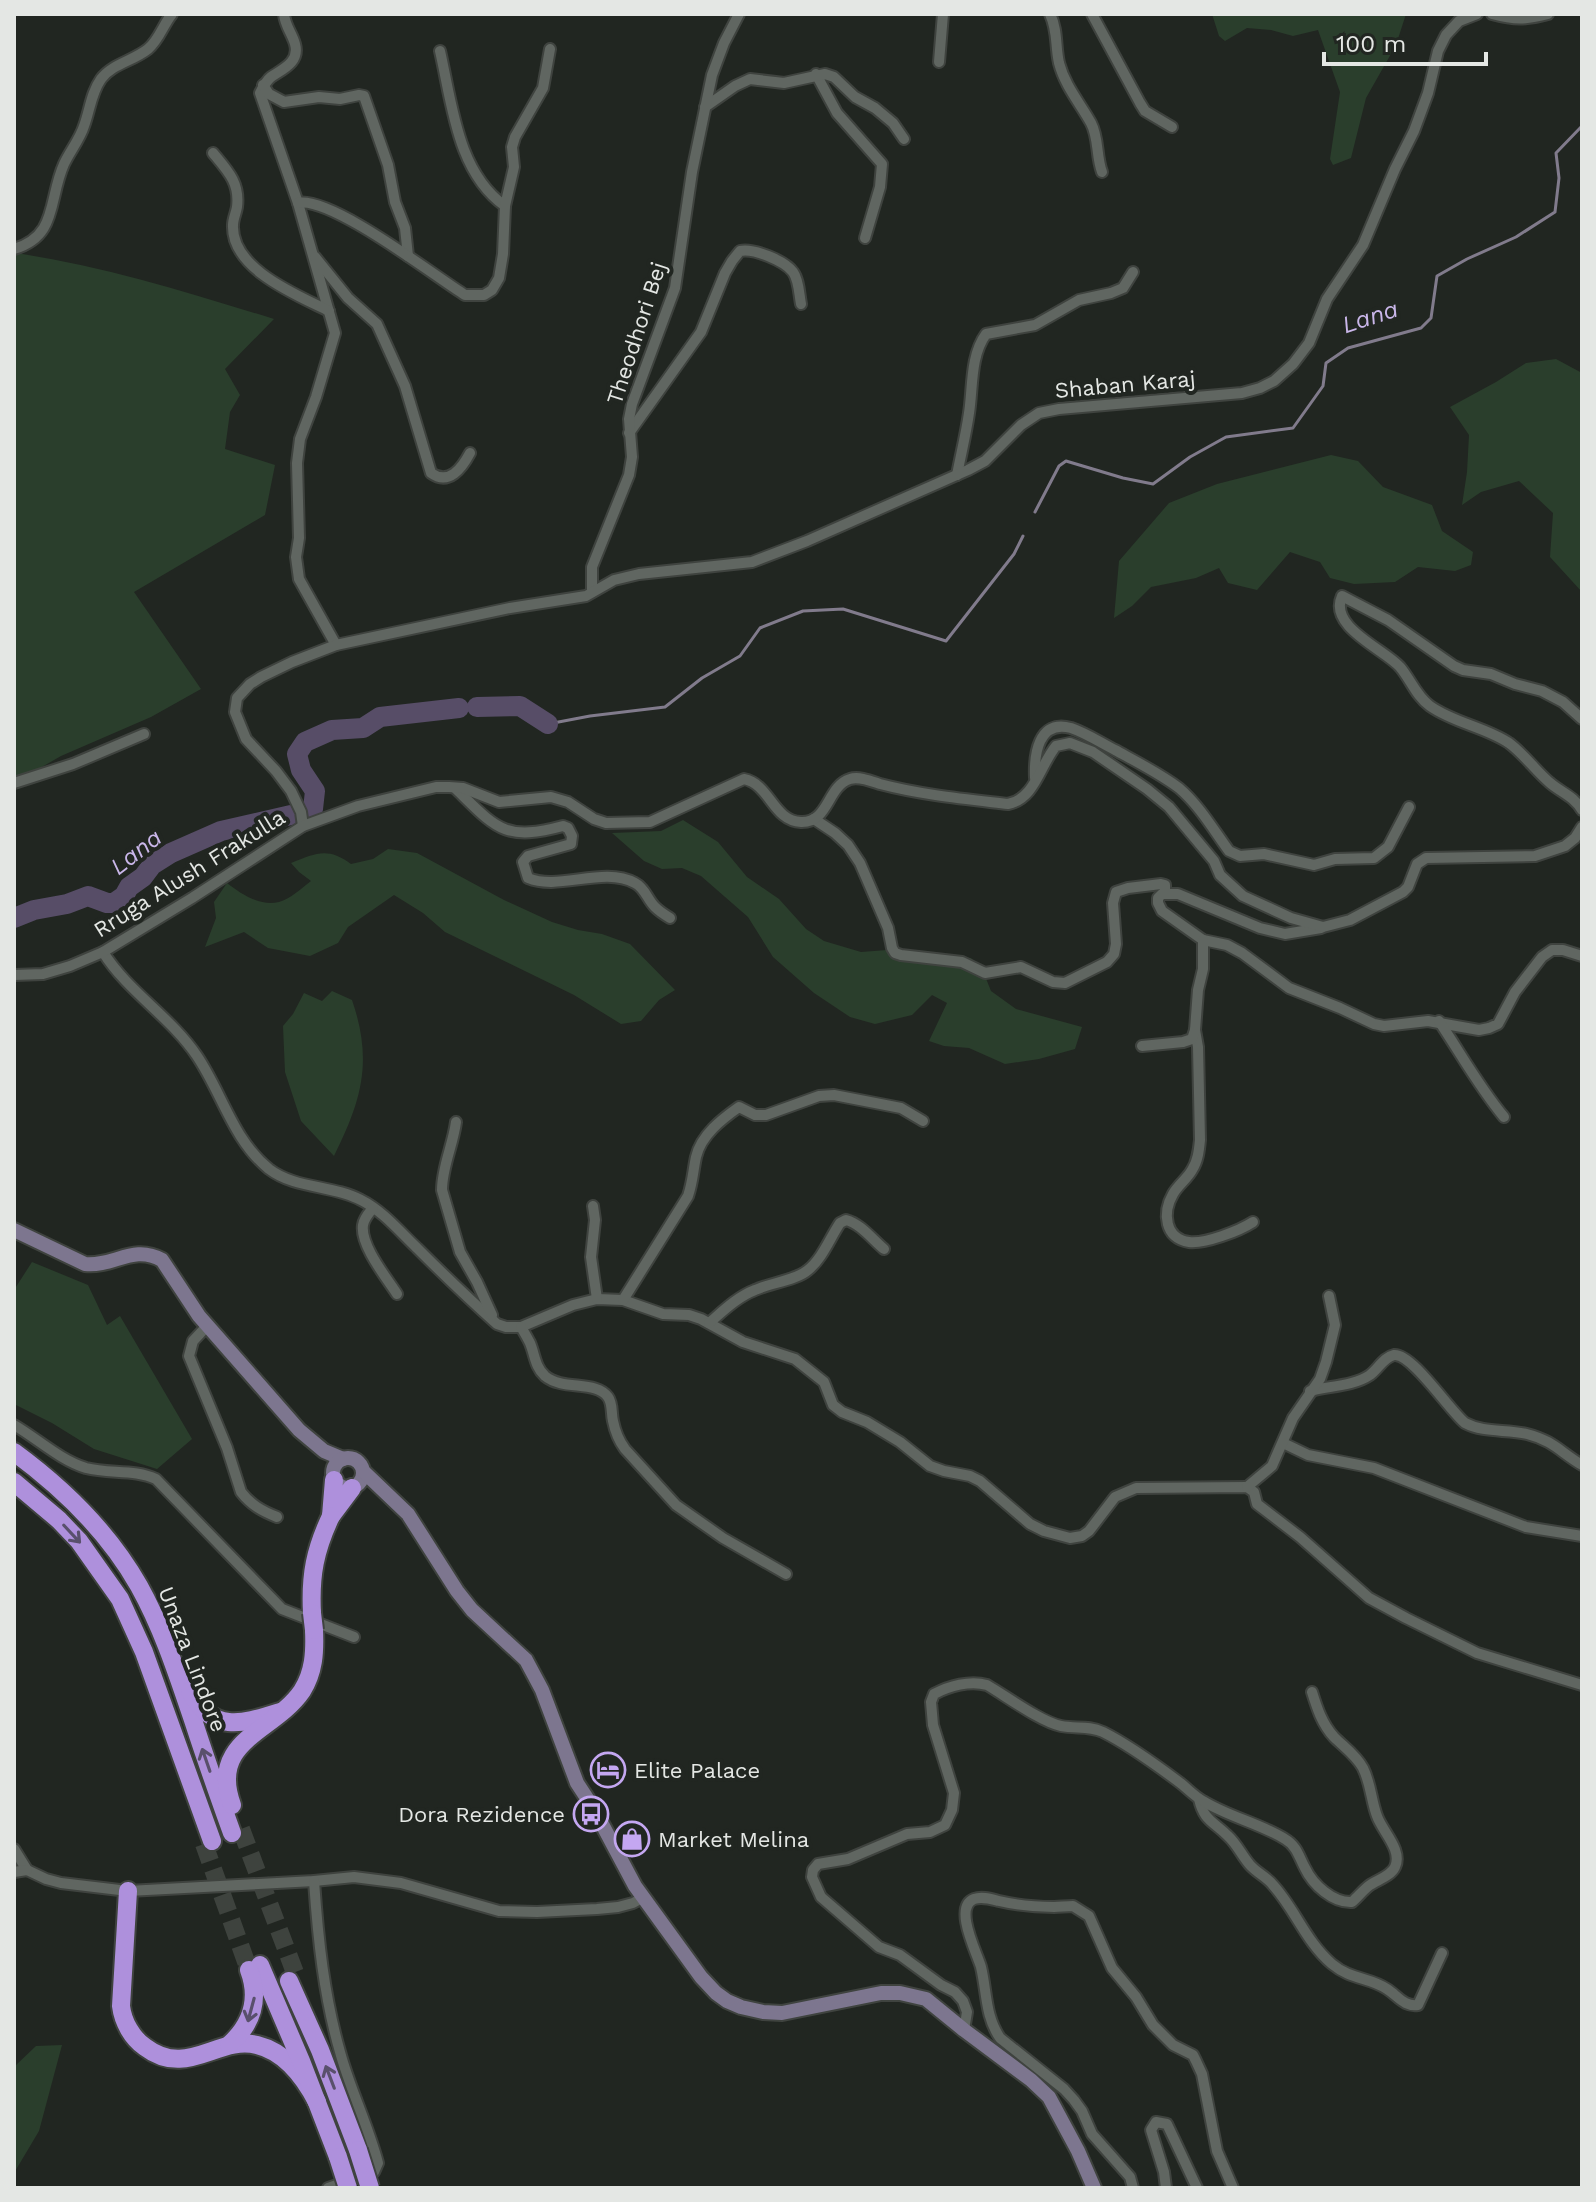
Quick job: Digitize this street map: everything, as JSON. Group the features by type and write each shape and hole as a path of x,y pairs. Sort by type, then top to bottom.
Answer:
{"highway":[{"path":"15,1453 28,1458 55,1481 110,1537 150,1600 200,1708 215,1718 232,1723 280,1712 298,1695 310,1674 315,1648 312,1579 315,1556 331,1516 337,1469"},
{"name":"Unaza Lindore","path":"15,1453 47,1478 99,1530 137,1584 175,1667 236,1831 227,1785 229,1764 245,1740 280,1712"},
{"path":"331,1516 359,1481"},
{"name":"Unaza Lindore","path":"14,1482 79,1541 120,1599 144,1652 200,1809 208,1843"},
{"path":"128,1891 121,2006 134,2037 150,2051 176,2058 203,2055 229,2045 259,2045 277,2053 301,2075 317,2102"},
{"path":"229,2045 250,2019 255,1992 254,1967 317,2102 348,2188"},
{"path":"293,1980 370,2188"}],"main road":[{"path":"14,1230 85,1264 96,1265 139,1253 157,1257 166,1263 207,1326 299,1430 324,1451 337,1469 339,1485 359,1481 383,1492 408,1514 472,1610 526,1660 542,1690 577,1783 642,1898 716,1993 741,2007 782,2013 881,1993 900,1993 926,1999 964,2030 1034,2074 1055,2107 1094,2188"},
{"path":"337,1469 356,1460 359,1481"}],"street":[{"path":"14,249 29,245 44,230 65,161 83,128 91,100 103,76 146,51 156,41 172,14"},
{"path":"284,14 295,44 295,53 287,68 270,78 260,93 298,203 335,333 300,439 296,557 299,579 336,645 510,608 586,596 592,592"},
{"path":"939,62 943,14"},
{"path":"1050,14 1057,30 1059,63 1069,88 1091,123 1102,172"},
{"path":"1092,14 1145,111 1172,127"},
{"name":"Shaban Karaj","path":"592,592 614,580 639,574 752,562 807,541 985,461 1021,425 1039,413 1242,393 1260,388 1286,372 1309,343 1327,299 1363,245 1414,131 1428,93 1438,51 1446,35 1459,21 1477,14"},
{"path":"1492,14 1512,20 1548,14"},
{"name":"Theodhori Bej","path":"592,592 592,567 629,475 632,404 675,288 692,172 712,75 736,15"},
{"path":"298,203 308,201 322,206 408,256 465,295 484,295 492,290 499,278 505,206 514,167 512,147 543,88 550,49"},
{"path":"440,51 457,129 468,158 494,198 505,206"},
{"path":"816,74 837,113 882,164 880,187 865,238"},
{"path":"705,107 750,79 784,83 825,74 834,77 855,97 875,108 893,123 904,139"},
{"path":"263,85 269,94 284,102 364,96 388,165 395,202 405,228 408,256"},
{"path":"213,153 238,189 233,226 236,243 245,259 287,290 329,311"},
{"path":"629,433 701,332 725,273 740,251 755,250 790,269 797,280 801,304"},
{"path":"312,252 348,298 377,324 405,386 431,473 444,479 451,476 465,464 470,453"},
{"path":"957,475 969,417 976,353 986,334 1035,325 1068,304 1123,288 1133,272"},
{"path":"1582,719 1563,702 1542,691 1491,674 1454,666 1388,620 1342,596 1339,609 1342,617 1372,647 1392,659 1427,704 1438,712 1508,743 1582,810"},
{"name":"Rruga Alush Frakulla","path":"14,975 43,974 103,952 303,826 298,804 291,791 246,739 235,712 237,698 250,684 292,662 336,645"},
{"path":"1036,780 1035,757 1040,740 1056,728 1073,729 1157,773 1180,789 1235,855 1264,854 1314,865 1335,859 1374,858 1388,847 1409,807"},
{"path":"14,783 73,764 144,734"},
{"path":"303,826 358,806 436,787 463,788 499,802 551,797 568,802 594,819 620,824 650,822 744,779 751,780 788,819 798,822 821,815 833,795 849,779 928,795 1008,804 1016,803 1027,795 1052,750 1060,744 1070,743 1093,752 1169,807 1214,861 1220,875 1243,896 1291,918 1323,927"},
{"path":"453,787 473,807 508,832 568,828 572,836 571,844 528,856 523,862 528,878 543,882 596,878 630,881 640,886 654,906 670,918"},
{"path":"814,819 848,845 860,863 888,928 895,953 962,962 980,972 1021,967 1053,982 1065,983 1107,962 1114,954 1113,903 1116,892 1161,884 1165,885 1165,893"},
{"path":"1582,827 1565,846 1535,856 1426,858 1417,864 1408,887 1399,895 1350,920 1285,934 1260,928 1178,894 1165,893 1158,898 1162,911 1203,940 1227,945 1242,953 1289,988 1384,1026 1439,1021 1479,1030 1489,1028 1498,1024 1515,992 1542,957 1552,950 1582,956"},
{"path":"1142,1046 1192,1039 1203,969 1203,940"},
{"path":"103,952 125,981 186,1040 246,1144 269,1168 293,1180 364,1201 497,1324 521,1327 573,1305 597,1299 623,1300 663,1314 689,1315 743,1342 795,1359 824,1382 833,1405 842,1412 867,1422 900,1442 930,1466 980,1481 1030,1524 1070,1538 1089,1531 1115,1497 1136,1488 1247,1487 1254,1492 1257,1504 1369,1598 1477,1653 1582,1685"},
{"path":"1439,1021 1480,1088 1504,1117"},
{"path":"1195,1030 1198,1047 1198,1155 1192,1170 1170,1201 1168,1227 1174,1236 1197,1243 1238,1232 1253,1222"},
{"path":"623,1300 688,1196 701,1143 739,1107 755,1115 766,1115 819,1096 834,1095 901,1108 923,1121"},
{"path":"456,1122 442,1190 460,1252 497,1324"},
{"path":"593,1206 595,1220 591,1257 597,1299"},
{"path":"373,1208 365,1219 363,1235 397,1294"},
{"path":"709,1323 741,1296 806,1272 840,1223 846,1220 857,1223 884,1249"},
{"path":"1247,1487 1272,1466 1293,1418 1320,1379 1335,1325 1329,1296"},
{"path":"207,1326 189,1348 191,1364 213,1410 241,1492 249,1502 277,1517"},
{"path":"521,1327 543,1374 566,1386 591,1387 608,1397 618,1439 676,1505 723,1538 786,1574"},
{"path":"1310,1391 1362,1380 1387,1358 1400,1356 1414,1365 1465,1423 1474,1427 1525,1433 1549,1441 1582,1465"},
{"path":"14,1425 81,1466 99,1471 148,1475 156,1479 282,1609 354,1637"},
{"path":"1283,1443 1308,1455 1374,1468 1526,1527 1582,1536"},
{"path":"964,2030 967,2012 955,1992 900,1955 879,1947 821,1897 812,1877 818,1864 848,1859 907,1834 930,1832 945,1825 952,1810 954,1793 933,1725 931,1702 934,1694 978,1682 1061,1726 1087,1726 1100,1731 1145,1758 1199,1799 1271,1830 1293,1844 1313,1881 1343,1903 1352,1902 1367,1887 1392,1871 1395,1851 1377,1816 1362,1766 1322,1721 1312,1692"},
{"path":"1199,1799 1208,1820 1228,1836 1251,1867 1274,1885 1312,1943 1342,1972 1384,1987 1403,2003 1418,2005 1442,1953"},
{"path":"14,1849 33,1874 61,1883 128,1891 354,1877 401,1883 499,1911 597,1909 618,1907 642,1898"},
{"path":"14,1872 27,1870"},
{"path":"314,1881 320,1954 332,2022 378,2163 374,2172 328,2188"},
{"path":"1133,2188 1130,2177 1092,2134 1074,2100 1064,2089 1034,2074 1000,2038 990,2021 980,1963 967,1928 967,1905 971,1900 978,1897 1012,1904 1057,1908 1073,1906 1089,1916 1112,1968 1136,1997 1153,2025 1173,2045 1193,2055 1202,2074 1217,2151 1233,2188"},
{"path":"1166,2188 1151,2130 1156,2122 1167,2124 1197,2188"}],"green space":[{"path":"1212,14 1406,14 1396,45 1366,98 1351,158 1333,165 1330,159 1340,92 1318,30 1293,36 1247,28 1225,41 1219,36"},
{"path":"14,254 114,273 274,319 225,369 240,395 230,412 225,449 275,465 265,515 134,592 201,689 151,717 61,756 14,783"},
{"path":"1556,359 1582,373 1582,592 1550,557 1553,513 1519,481 1481,492 1462,505 1469,435 1450,407 1526,363"},
{"path":"1331,455 1358,461 1383,487 1432,505 1442,531 1473,552 1471,565 1455,571 1418,567 1395,582 1354,584 1330,578 1320,562 1290,552 1257,590 1228,583 1219,568 1196,578 1151,587 1114,618 1119,561 1169,503 1217,484"},
{"path":"683,820 718,842 747,877 779,899 806,929 824,941 861,952 900,949 971,958 983,971 991,991 1016,1009 1082,1027 1075,1049 1005,1064 969,1048 929,1041 947,1003 932,995 912,1015 875,1024 850,1017 814,993 773,957 748,917 701,876 682,868 662,869 644,861 612,833 661,831"},
{"path":"388,849 417,853 552,922 630,944 675,990 659,1000 641,1021 621,1024 574,995 445,932 423,913 394,895 348,927 338,943 310,956 268,948 244,932 205,947 216,918 214,902 227,883 258,901 279,902 311,881 291,863 322,853 335,855 351,864 373,859"},
{"path":"332,991 352,1000 363,1061 358,1098 334,1156 301,1121 285,1072 283,1026 304,993 322,1001"},
{"path":"32,1262 88,1285 107,1325 120,1316 192,1439 157,1469 94,1449 14,1404 14,1290"},
{"path":"62,2045 39,2131 14,2173 14,2067 36,2046"}],"waterway":[{"name":"Lana","path":"1035,512 1059,466 1066,461 1153,484 1190,457 1226,437 1293,428 1323,386 1326,363 1348,348 1421,328 1431,318 1437,276 1516,237 1555,212 1559,178 1556,153 1582,126"},
{"path":"548,724 665,707 702,678 740,656 760,628 803,611 843,609 946,641 1014,554 1023,536"},
{"name":"Lana","path":"477,707 520,706 548,724"},
{"name":"Lana","path":"310,810 313,809 315,791 301,770 297,754 305,742 332,730 363,728 380,717 459,708"},
{"name":"Lana","path":"14,918 88,896 114,903 152,865 171,853 221,831 291,815"}],"tunnel":[{"path":"241,1829 297,1978"},
{"path":"204,1844 249,1970"}],"place":[{"name":"Elite Palace","path":"608,1770"},
{"name":"Dora Rezidence","path":"591,1814"},
{"name":"Market Melina","path":"632,1839"}]}
